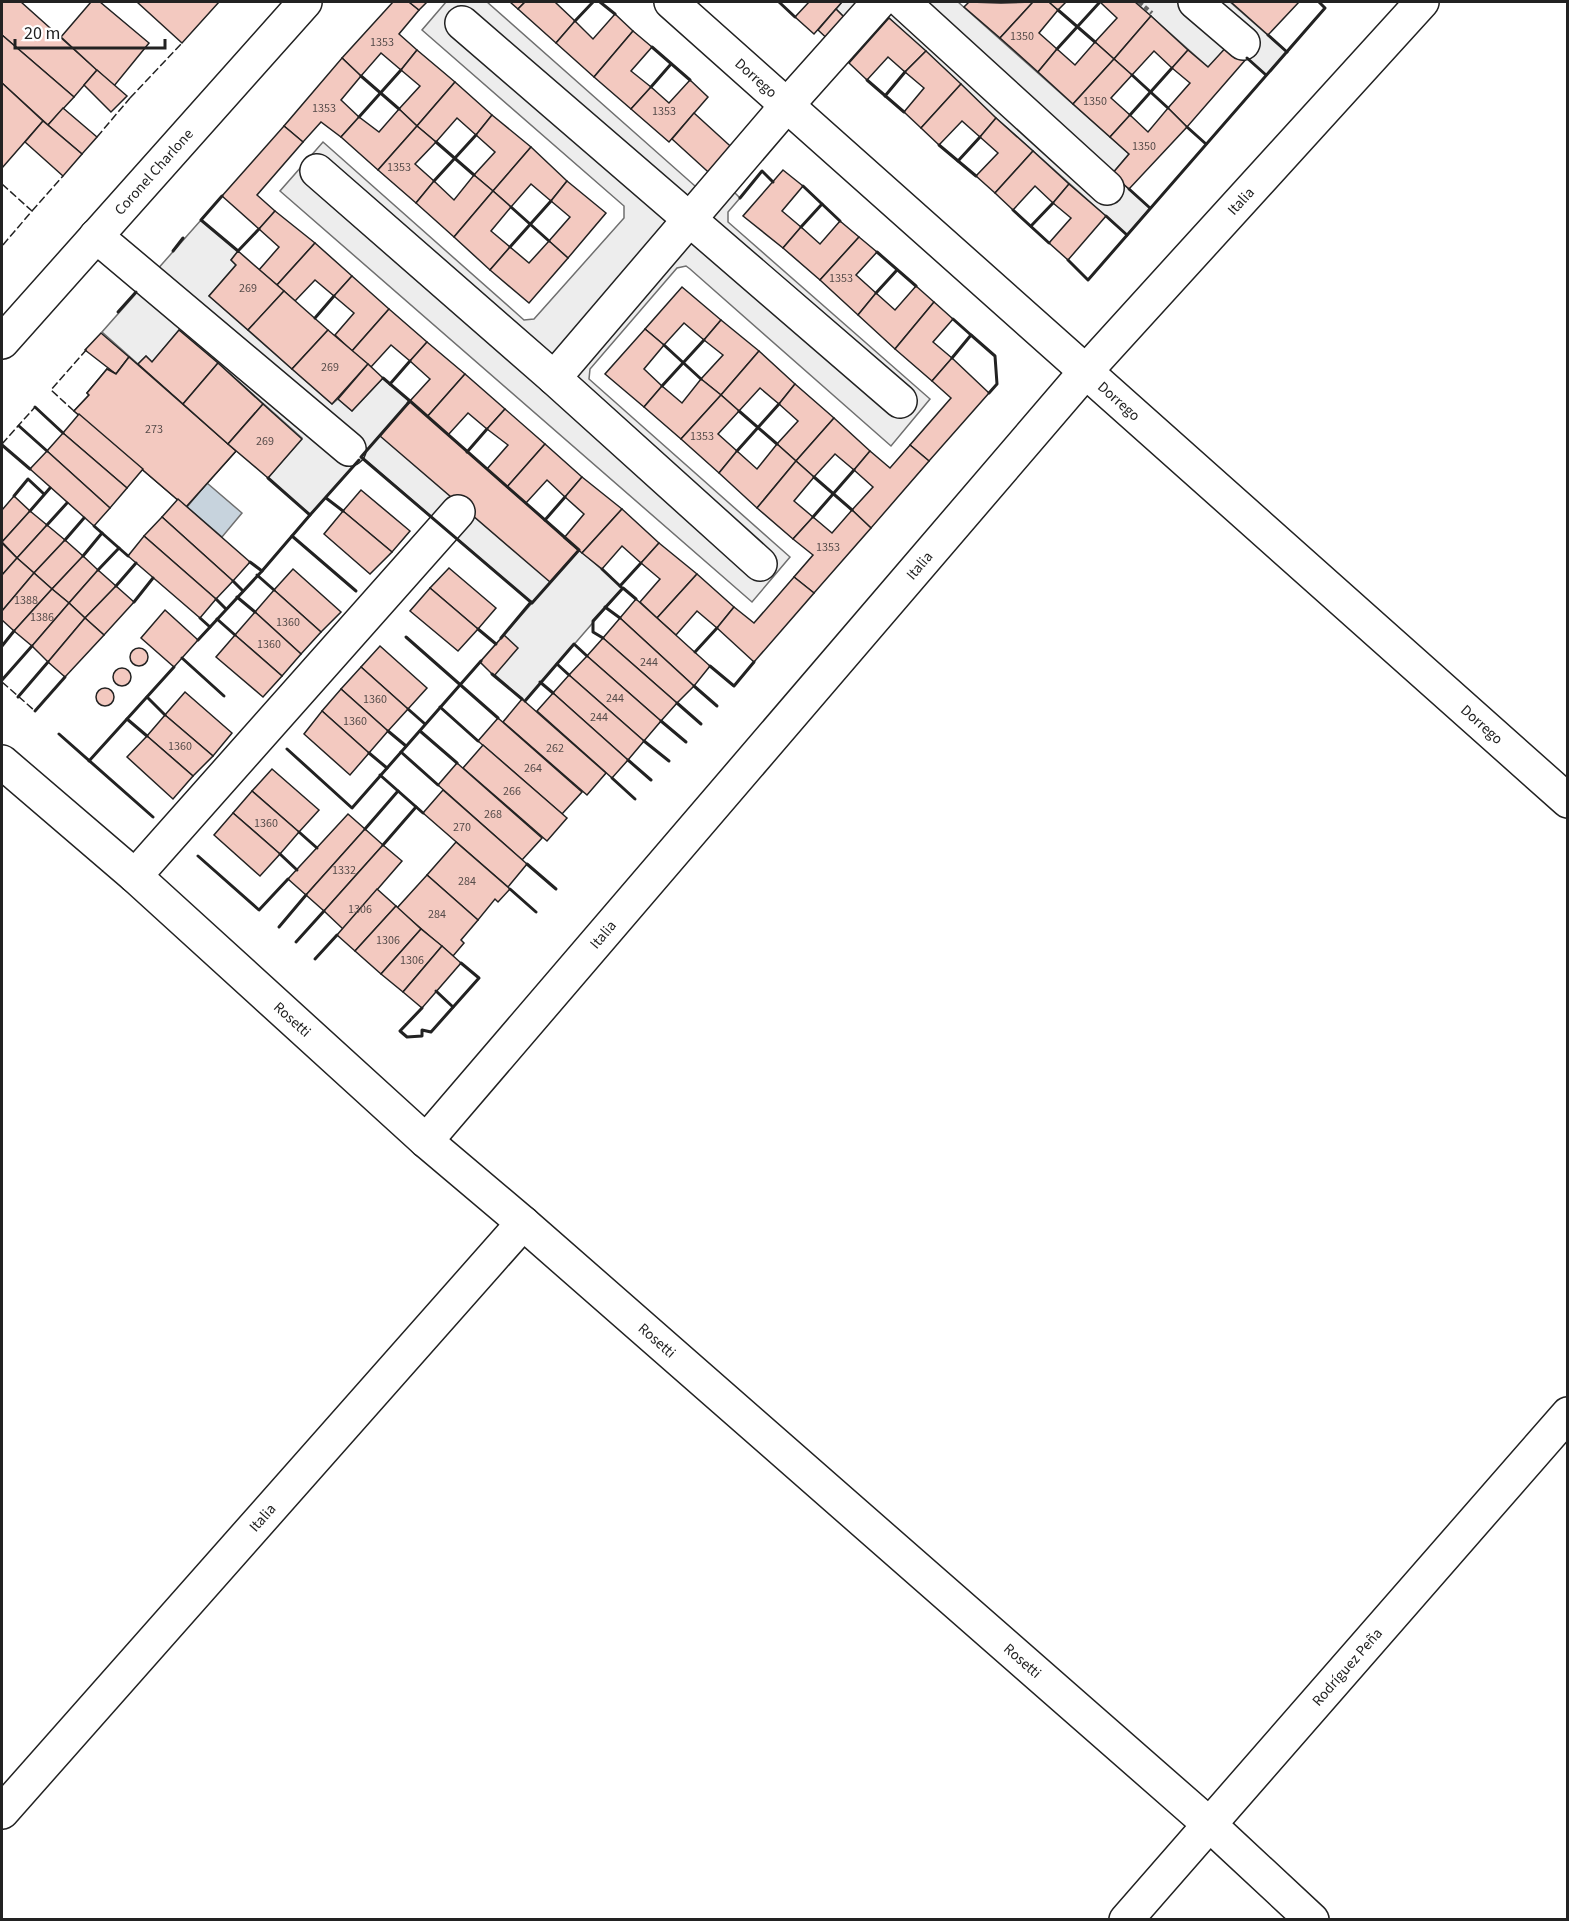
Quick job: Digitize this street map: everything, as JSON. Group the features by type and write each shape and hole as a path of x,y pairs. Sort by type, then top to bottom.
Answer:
{"street":[{"name":"Coronel Charlone","path":"2,342 305,2"},
{"name":"Dorrego","path":"671,2 1568,801"},
{"path":"554,378 788,104 879,2"},
{"path":"903,2 1107,188"},
{"path":"1195,2 1243,43"},
{"name":"Italia","path":"426,1141 1086,371 1422,2"},
{"path":"462,22 900,401"},
{"path":"317,171 554,378 760,564"},
{"path":"96,236 349,448"},
{"path":"135,876 458,512"},
{"name":"Rosetti","path":"2,762 135,876 426,1141 523,1223 1210,1826 1312,1920"},
{"name":"Italia","path":"2,1812 523,1223"},
{"name":"Rodríguez Peña","path":"1126,1920 1568,1414"}],"shaded area":[{"path":"446,2 487,2 695,186 701,190 719,177 740,198 728,212 728,222 930,399 891,446 690,269 686,266 677,268 590,369 589,379 790,557 752,602 280,191 323,142 524,320 534,319 624,218 624,206 422,30"},
{"path":"842,2 958,2 1129,154 1112,174 1150,208 1127,235 996,118 889,18 852,60 833,44 851,24 836,9"},
{"path":"1135,2 1230,2 1287,52 1266,75 1247,58 1208,67"},
{"path":"201,220 238,251 231,260 236,265 209,296 332,404 338,399 352,411 383,378 623,588 525,701 480,662 532,603 362,457 310,515 268,478 302,438 218,363 179,330 152,362 146,356 138,364 102,332"},
{"path":"207,483 242,513 222,537 187,507"}],"building":[{"path":"2,2 21,2 97,70 74,97 2,35"},
{"path":"91,2 100,2 149,43 114,86 61,37"},
{"path":"137,2 219,2 182,43"},
{"path":"393,2 409,2 419,10 399,34 417,50 401,70 381,53 361,76 342,58"},
{"path":"409,2 427,2 419,10"},
{"path":"510,2 525,2 518,9"},
{"path":"525,2 557,2 575,21 556,43 518,9"},
{"path":"809,2 842,2 814,34 795,17"},
{"path":"969,2 1033,2 1000,38 964,7"},
{"path":"1033,2 1049,2 1058,10 1039,33 1057,49 1038,72 1000,38"},
{"path":"1049,2 1066,2 1058,10"},
{"path":"1100,2 1135,2 1151,16 1114,59 1095,42 1117,18"},
{"path":"1233,2 1299,2 1268,35"},
{"path":"836,9 851,24 833,44 818,30"},
{"path":"615,14 633,31 594,77 556,43 575,21 593,39"},
{"path":"1151,16 1188,50 1172,68 1154,51 1132,75 1114,59"},
{"path":"889,18 926,51 905,72 888,57 867,80 849,63"},
{"path":"633,31 652,47 631,71 651,87 631,109 594,77"},
{"path":"2,35 74,97 48,125 2,83"},
{"path":"1095,42 1114,59 1073,104 1038,72 1057,49 1075,65"},
{"path":"1230,43 1247,58 1187,127 1168,108 1190,83 1172,68 1188,50 1208,67"},
{"path":"417,50 455,82 417,126 399,109 420,86 401,70"},
{"path":"926,51 961,84 921,128 904,112 924,88 905,72"},
{"path":"342,58 361,76 341,100 359,117 341,137 321,122 303,142 284,126"},
{"path":"1114,59 1132,75 1111,98 1130,115 1110,137 1073,104"},
{"path":"97,70 127,96 111,112 84,85"},
{"path":"690,80 708,97 669,142 631,109 651,87 669,103"},
{"path":"455,82 492,115 476,135 457,118 436,142 417,126"},
{"path":"2,83 43,121 2,168"},
{"path":"961,84 996,118 980,137 962,121 939,145 921,128"},
{"path":"63,108 97,137 82,154 48,125"},
{"path":"1168,108 1187,127 1129,189 1112,174 1129,154 1110,137 1130,115 1148,132"},
{"path":"399,109 417,126 378,170 341,137 359,117 379,132"},
{"path":"694,113 739,154 717,180 672,139"},
{"path":"492,115 531,147 493,191 474,175 495,152 476,135"},
{"path":"996,118 1033,151 995,193 976,176 998,153 980,137"},
{"path":"43,121 82,154 63,176 25,142"},
{"path":"284,126 303,142 257,195 275,211 259,229 222,196"},
{"path":"417,126 436,142 415,164 434,181 416,203 378,170"},
{"path":"531,147 567,181 551,201 531,184 511,207 493,191"},
{"path":"1033,151 1069,184 1053,203 1035,186 1013,210 995,193"},
{"path":"783,170 803,186 782,211 801,227 783,248 743,216"},
{"path":"474,175 493,191 454,237 416,203 434,181 454,200"},
{"path":"567,181 606,213 568,258 549,241 570,217 551,201"},
{"path":"1069,184 1106,216 1068,260 1049,243 1071,218 1053,203"},
{"path":"493,191 511,207 491,231 510,247 490,270 454,237"},
{"path":"275,211 315,243 277,285 259,270 279,247 259,229"},
{"path":"840,221 859,237 820,280 783,248 801,227 820,244"},
{"path":"859,237 877,252 856,275 876,293 858,315 820,280"},
{"path":"549,241 568,258 529,303 490,270 510,247 529,263"},
{"path":"315,243 352,276 334,296 315,280 295,301 277,285"},
{"path":"238,251 284,291 248,330 209,296 236,265 231,260"},
{"path":"352,276 389,309 352,351 335,335 354,313 334,296"},
{"path":"916,286 934,302 895,349 858,315 876,293 895,310"},
{"path":"682,287 721,320 704,340 684,323 664,345 645,329"},
{"path":"284,291 328,330 292,369 248,330"},
{"path":"934,302 953,319 933,342 952,358 932,381 895,349"},
{"path":"389,309 427,342 410,361 391,345 371,367 352,351"},
{"path":"721,320 759,351 721,395 701,379 723,355 704,340"},
{"path":"645,329 664,345 644,369 662,386 644,407 605,374"},
{"path":"179,330 218,363 183,404 138,364 146,356 152,362"},
{"path":"328,330 368,364 332,404 292,369"},
{"path":"101,333 129,357 116,374 85,350"},
{"path":"427,342 465,374 427,417 410,401 430,379 410,361"},
{"path":"759,351 795,384 779,404 760,388 739,411 721,395"},
{"path":"129,357 236,451 186,507 74,411 89,395 87,393 107,369 116,374","holes":["142,422 157,435 144,449 129,438"]},
{"path":"129,357 236,451 186,507 74,411 89,395 87,393 107,369 116,374"},
{"path":"952,358 989,393 929,461 910,445 951,398 932,381"},
{"path":"218,363 263,404 228,444 183,404"},
{"path":"368,364 383,378 352,411 338,399"},
{"path":"465,374 505,409 487,429 468,413 448,435 427,417"},
{"path":"701,379 721,395 681,439 644,407 662,386 682,403"},
{"path":"795,384 834,418 796,461 777,444 798,421 779,404"},
{"path":"721,395 739,411 718,434 737,451 719,473 681,439"},
{"path":"410,401 579,550 550,582 380,436"},
{"path":"263,404 302,439 268,478 228,444"},
{"path":"505,409 545,444 507,487 487,469 508,445 487,429"},
{"path":"79,414 143,469 127,488 63,433"},
{"path":"834,418 870,451 854,470 835,454 814,477 796,461"},
{"path":"63,433 127,488 110,508 47,451"},
{"path":"545,444 582,477 565,497 547,480 526,503 507,487"},
{"path":"777,444 796,461 757,508 719,473 737,451 757,469"},
{"path":"910,445 929,461 871,528 852,510 873,487 854,470 870,451 890,468"},
{"path":"47,451 110,508 94,526 30,469"},
{"path":"796,461 814,477 794,501 813,517 793,539 757,508"},
{"path":"582,477 622,509 582,553 564,538 584,514 565,497"},
{"path":"361,490 410,531 392,552 343,511"},
{"path":"14,496 30,511 2,542 2,510"},
{"path":"178,499 250,562 233,581 162,517"},
{"path":"622,509 659,543 641,563 622,546 602,569 582,553"},
{"path":"852,510 871,528 814,593 794,577 813,555 793,539 813,517 832,533"},
{"path":"30,511 47,525 17,558 2,542"},
{"path":"343,511 392,552 370,574 324,534"},
{"path":"162,517 233,581 216,599 144,536"},
{"path":"47,525 65,540 34,573 17,558"},
{"path":"144,536 216,599 200,618 128,556"},
{"path":"65,540 83,556 52,589 34,573"},
{"path":"2,543 17,558 2,575"},
{"path":"659,543 697,574 657,618 640,602 660,579 641,563"},
{"path":"83,556 98,570 69,603 52,589"},
{"path":"17,558 34,573 2,611 2,575"},
{"path":"449,568 496,608 478,629 430,588"},
{"path":"293,569 341,612 321,632 274,590"},
{"path":"98,570 116,586 85,618 69,603"},
{"path":"34,573 52,589 14,631 2,620 2,611"},
{"path":"697,574 734,607 717,628 697,611 676,635 657,618"},
{"path":"794,577 814,593 754,662 717,628 734,607 754,623"},
{"path":"116,586 134,602 104,635 85,618"},
{"path":"430,588 478,629 458,651 410,611"},
{"path":"52,589 69,603 32,646 14,631"},
{"path":"274,590 321,632 301,654 255,612"},
{"path":"636,599 710,666 694,686 620,618"},
{"path":"69,603 85,618 48,662 32,646"},
{"path":"165,610 198,640 174,667 141,638"},
{"path":"255,612 301,654 282,676 235,635"},
{"path":"85,618 104,635 65,677 48,662"},
{"path":"620,618 694,686 677,703 603,638"},
{"path":"235,635 282,676 263,697 216,657"},
{"path":"504,635 518,648 494,676 480,662"},
{"path":"603,638 677,703 661,721 587,656"},
{"path":"380,646 427,688 408,709 361,667"},
{"path":"135,648 143,648 148,653 146,664 135,666 130,661 130,653"},
{"path":"587,656 661,721 644,741 569,675"},
{"path":"361,667 408,709 388,731 341,689"},
{"path":"118,668 126,668 131,673 129,684 118,686 113,681 113,673"},
{"path":"569,675 644,741 628,760 553,693"},
{"path":"101,688 109,688 114,693 112,704 101,706 96,701 96,693"},
{"path":"341,689 388,731 369,753 322,711"},
{"path":"185,692 232,733 213,756 165,715"},
{"path":"553,693 628,760 612,778 537,711"},
{"path":"522,699 606,773 587,795 503,722"},
{"path":"322,711 369,753 350,775 304,734"},
{"path":"165,715 213,756 193,776 147,736"},
{"path":"498,718 582,792 562,814 478,741"},
{"path":"147,736 193,776 173,799 127,757"},
{"path":"483,745 567,818 547,841 463,768"},
{"path":"457,763 542,838 522,860 438,785"},
{"path":"272,769 319,810 299,832 252,791"},
{"path":"443,790 527,864 508,887 423,813"},
{"path":"252,791 299,832 280,854 233,813"},
{"path":"233,813 280,854 260,876 214,835"},
{"path":"348,814 365,829 306,895 288,879"},
{"path":"365,829 383,845 324,911 306,895"},
{"path":"456,842 510,889 498,902 495,899 478,920 427,875"},
{"path":"383,845 402,861 343,929 324,911"},
{"path":"427,875 478,920 461,940 464,943 453,956 397,908"},
{"path":"377,889 396,906 355,951 337,935"},
{"path":"396,906 421,929 381,974 355,951"},
{"path":"421,929 442,946 403,992 381,974"},
{"path":"442,946 461,963 422,1008 403,992"}],"fence":[{"path":"130,98 182,43"},
{"path":"97,137 130,98"},
{"path":"32,211 63,176"},
{"path":"2,184 32,211 2,246"},
{"path":"74,411 51,390 88,348"},
{"path":"2,444 35,407"},
{"path":"2,682 35,711"}],"wall":[{"path":"575,21 593,2"},
{"path":"600,2 615,14"},
{"path":"779,2 795,17"},
{"path":"1068,260 1088,280 1325,8 1319,2"},
{"path":"1057,49 1099,3"},
{"path":"1058,10 1095,42"},
{"path":"1268,35 1287,52"},
{"path":"652,47 690,80"},
{"path":"1247,58 1266,75"},
{"path":"651,87 671,64"},
{"path":"1130,115 1172,68"},
{"path":"359,117 401,70"},
{"path":"885,96 905,72"},
{"path":"1132,75 1168,108"},
{"path":"361,76 399,109"},
{"path":"867,80 904,112"},
{"path":"1187,127 1206,144"},
{"path":"434,181 476,135"},
{"path":"958,161 980,137"},
{"path":"436,142 474,175"},
{"path":"939,145 976,176"},
{"path":"740,198 762,171 773,182"},
{"path":"803,186 840,221"},
{"path":"1129,189 1150,208"},
{"path":"222,196 201,220 238,251 259,229"},
{"path":"510,247 551,201"},
{"path":"1031,226 1053,203"},
{"path":"801,227 822,204"},
{"path":"511,207 549,241"},
{"path":"1013,210 1049,243"},
{"path":"1106,216 1127,235"},
{"path":"173,251 183,238"},
{"path":"877,252 916,286"},
{"path":"876,293 897,270"},
{"path":"118,312 136,292"},
{"path":"315,318 334,296"},
{"path":"952,358 971,335 953,319"},
{"path":"971,335 995,356 997,384 989,393"},
{"path":"662,386 704,340"},
{"path":"664,345 701,379"},
{"path":"390,384 410,361"},
{"path":"383,378 410,401 408,403"},
{"path":"410,401 579,550 532,603 361,457 410,401"},
{"path":"737,451 779,404"},
{"path":"35,407 63,433"},
{"path":"739,411 777,444"},
{"path":"19,426 47,451"},
{"path":"467,452 487,429"},
{"path":"2,445 30,469"},
{"path":"268,478 310,515 359,460"},
{"path":"813,517 854,470"},
{"path":"814,477 852,510"},
{"path":"14,496 28,479 44,494"},
{"path":"30,511 50,488"},
{"path":"545,520 565,497"},
{"path":"326,498 343,511"},
{"path":"47,525 67,503"},
{"path":"262,571 310,515"},
{"path":"65,540 84,518"},
{"path":"94,526 128,556"},
{"path":"83,556 102,533"},
{"path":"292,536 356,591"},
{"path":"98,570 119,548"},
{"path":"198,640 262,571 250,562"},
{"path":"116,586 136,563"},
{"path":"620,586 641,563"},
{"path":"602,569 621,587"},
{"path":"257,575 274,590"},
{"path":"134,602 153,578"},
{"path":"233,581 243,591"},
{"path":"603,638 593,632 593,621 623,588 636,599"},
{"path":"237,597 255,612"},
{"path":"216,599 226,609"},
{"path":"501,638 531,602"},
{"path":"605,607 620,618"},
{"path":"200,618 210,627"},
{"path":"217,619 235,635"},
{"path":"695,652 717,628"},
{"path":"478,629 496,644"},
{"path":"2,646 14,631"},
{"path":"406,637 498,718"},
{"path":"525,701 574,644 587,656"},
{"path":"2,680 32,646"},
{"path":"182,658 224,696"},
{"path":"287,749 352,808 481,661"},
{"path":"18,697 48,662"},
{"path":"710,666 734,686 754,662"},
{"path":"557,664 569,675"},
{"path":"89,761 174,667"},
{"path":"492,674 522,699"},
{"path":"35,711 65,677"},
{"path":"540,682 553,693"},
{"path":"694,686 717,706"},
{"path":"147,697 165,715"},
{"path":"677,703 701,724"},
{"path":"440,707 478,741"},
{"path":"408,709 425,724"},
{"path":"127,719 147,736"},
{"path":"661,721 686,742"},
{"path":"388,731 406,746"},
{"path":"420,731 457,763"},
{"path":"59,734 153,817"},
{"path":"644,741 669,761"},
{"path":"401,752 438,785"},
{"path":"369,753 387,768"},
{"path":"628,760 651,780"},
{"path":"380,775 423,813"},
{"path":"612,778 635,799"},
{"path":"365,829 398,791"},
{"path":"383,845 416,807"},
{"path":"299,832 317,848"},
{"path":"280,854 297,870"},
{"path":"198,856 259,910 288,879"},
{"path":"527,864 556,889"},
{"path":"510,889 536,912"},
{"path":"279,927 306,895"},
{"path":"296,942 324,911"},
{"path":"315,959 337,935"},
{"path":"422,1008 400,1031 407,1037 422,1036 422,1030 431,1032 479,978 461,963"},
{"path":"436,991 453,1007"}]}
